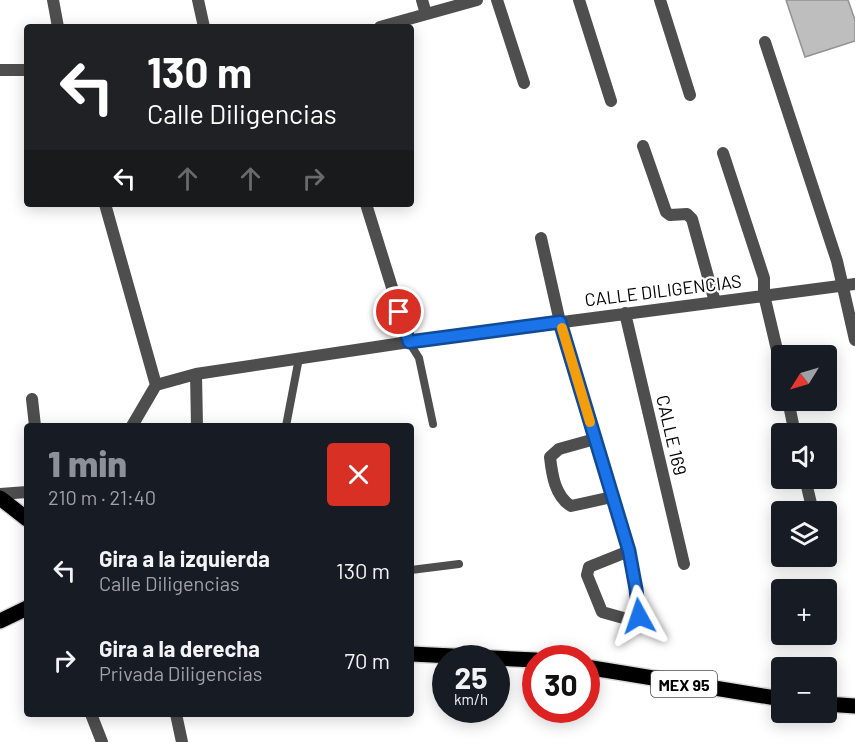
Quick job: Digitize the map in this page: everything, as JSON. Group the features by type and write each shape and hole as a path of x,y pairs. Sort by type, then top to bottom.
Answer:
{"main road":[{"path":"0,498 24,517"},
{"path":"0,621 24,609"},
{"path":"414,654 522,659"},
{"name":"MEX 95","path":"600,669 771,697"},
{"path":"837,705 855,706"}],"street":[{"path":"53,0 57,24"},
{"path":"198,0 203,24"},
{"path":"422,0 426,14"},
{"path":"391,24 477,0"},
{"path":"497,0 524,83"},
{"path":"579,0 610,101"},
{"path":"660,0 690,95"},
{"path":"765,42 849,284 855,340"},
{"path":"0,70 24,70"},
{"path":"643,146 666,212 670,215 687,214 692,219 715,302"},
{"path":"723,153 764,278 765,295 776,345"},
{"path":"106,207 156,385 134,423"},
{"path":"367,207 409,342"},
{"path":"541,238 560,322 629,551 639,616 627,620 602,612 587,576 590,567 629,551"},
{"name":"CALLE DILIGENCIAS","path":"156,385 196,374 299,358 849,284"},
{"name":"CALLE 169","path":"625,313 684,564"},
{"path":"196,374 197,423"},
{"path":"32,399 35,423"},
{"path":"595,439 559,449 550,457 552,473 561,500 571,506 612,497"},
{"path":"0,494 24,492"},
{"path":"92,717 102,742"},
{"path":"177,717 182,742"}],"lane":[{"path":"409,342 419,358 433,424"},
{"path":"287,423 299,358"},
{"path":"414,570 459,564"}],"building":[{"path":"786,0 848,0 855,20 855,41 805,57"}],"slow traffic":[{"path":"562,328 590,422"}],"route":[{"path":"399,312 409,342 560,322 629,551 639,616"}]}
